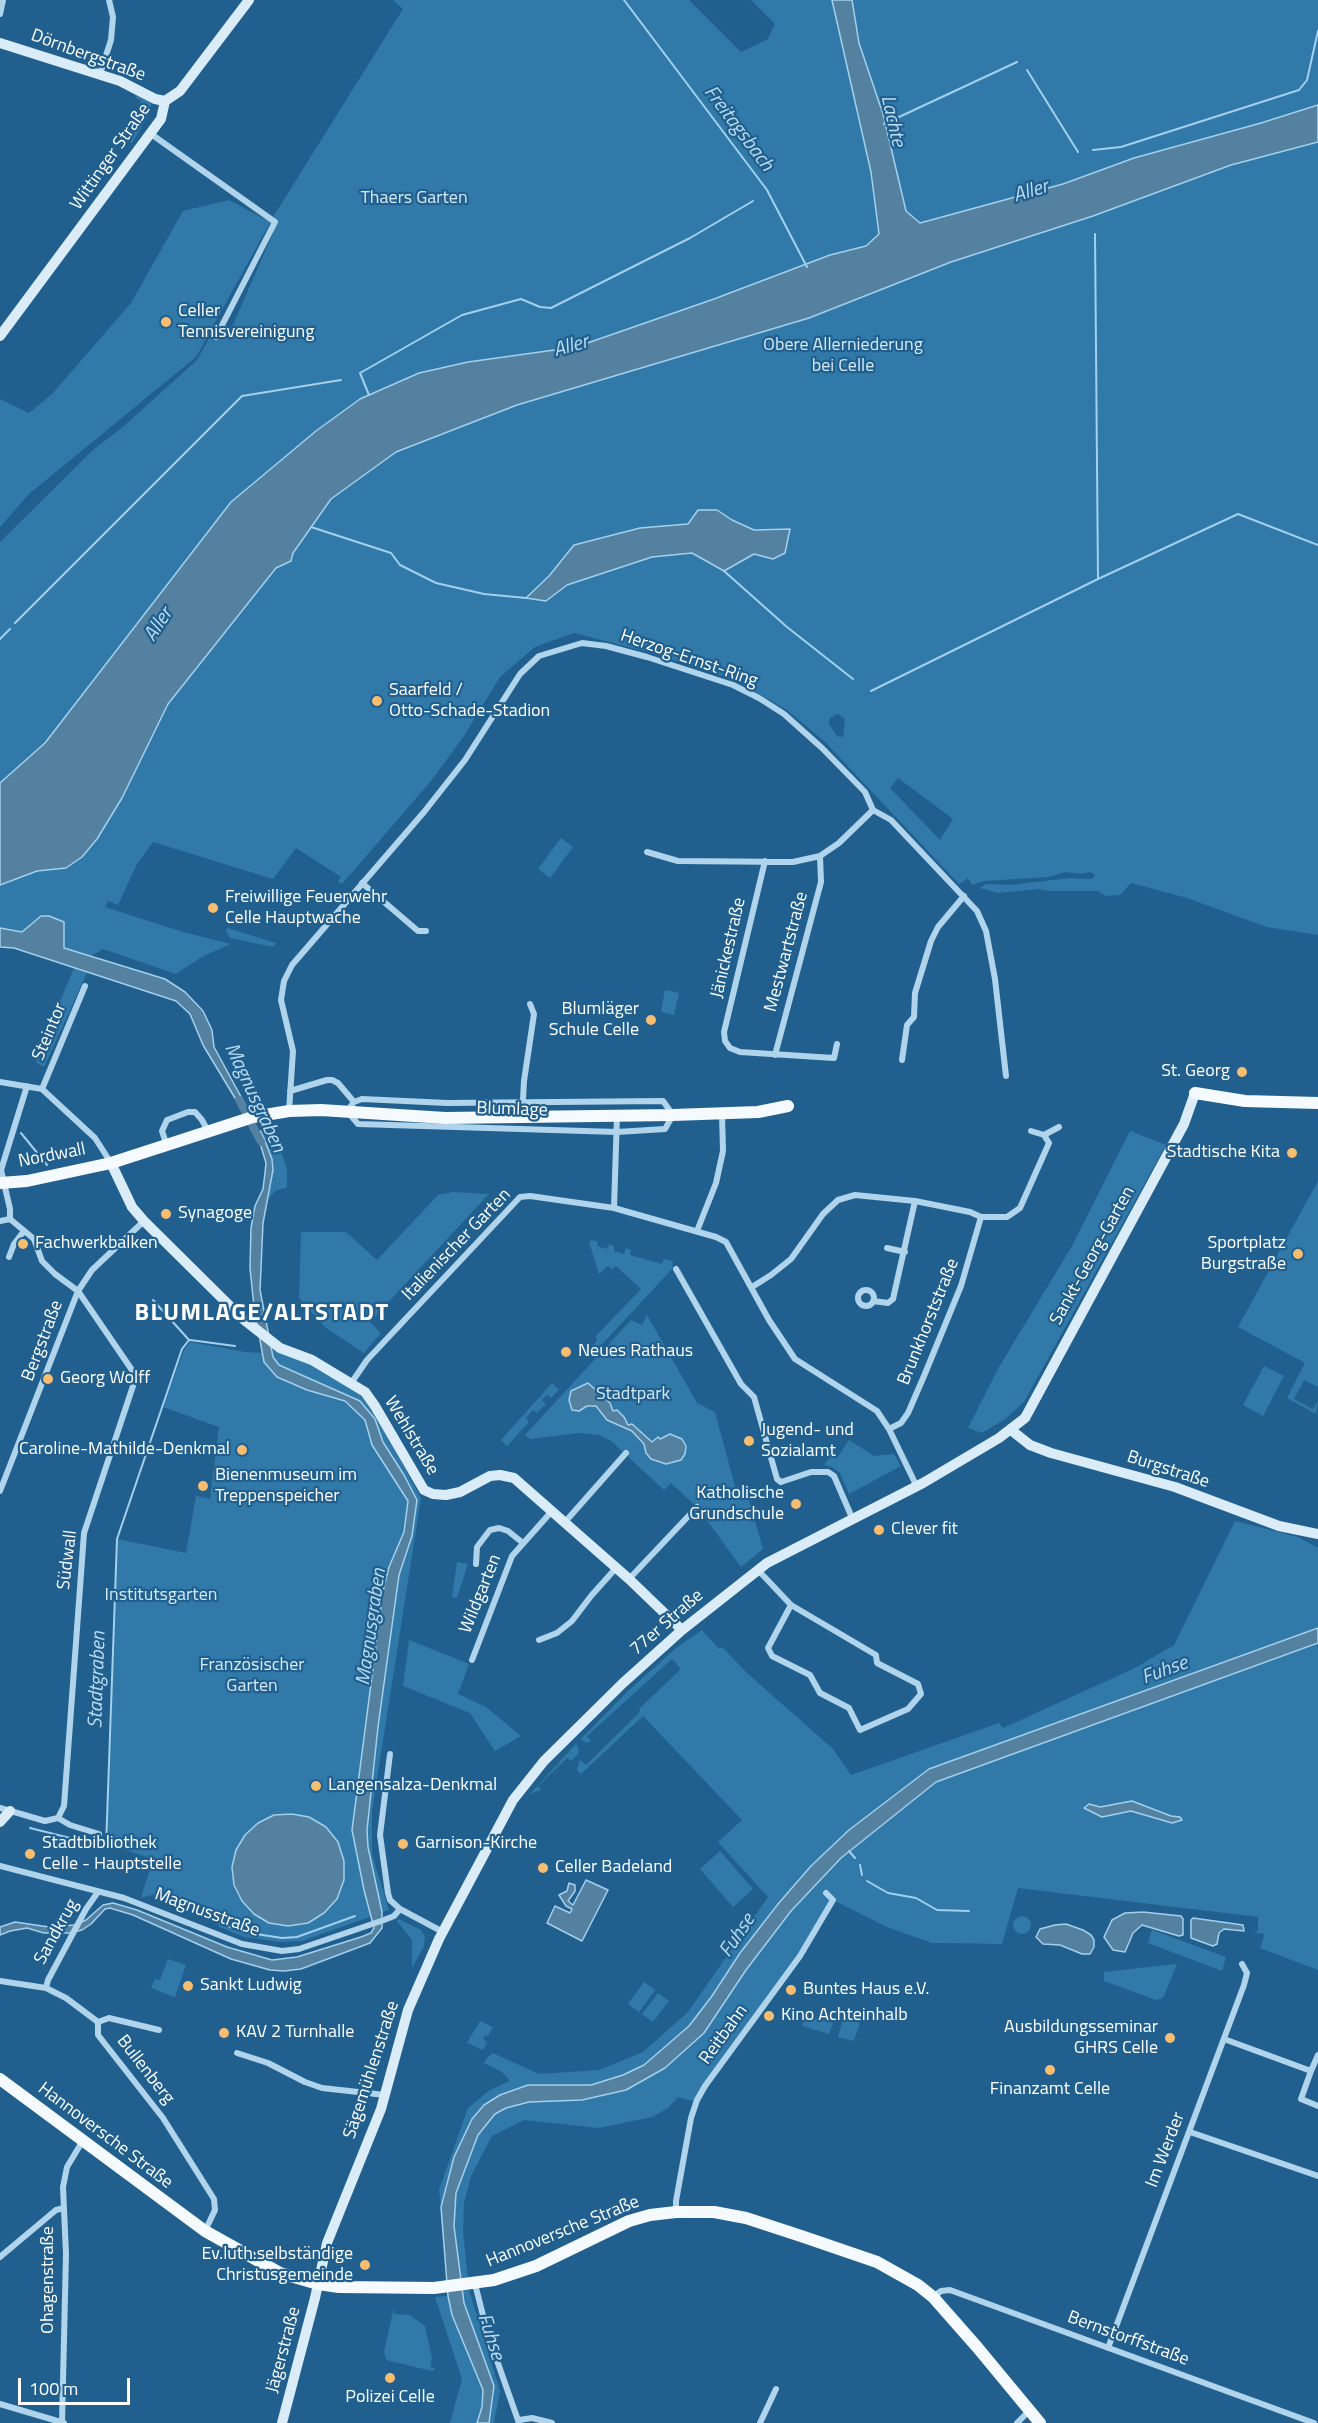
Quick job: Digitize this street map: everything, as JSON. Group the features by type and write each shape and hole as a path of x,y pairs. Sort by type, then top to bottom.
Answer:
{"main road":[{"path":"1195,1093 1245,1101 1318,1103"},
{"name":"Blumlage","path":"208,1132 249,1119 289,1111 351,1107 413,1120 529,1121 759,1112 788,1106"},
{"name":"Nordwall","path":"1,1179 27,1181 111,1163 208,1132"},
{"name":"Hannoversche Straße","path":"0,2079 205,2231 280,2273 318,2284 350,2287 443,2287 472,2284 501,2278 536,2266 629,2222 650,2215 676,2212 714,2212 804,2236 883,2265 905,2276 933,2297 1040,2423"}],"street":[{"path":"0,14 3,0"},
{"path":"100,74 111,40 113,17 109,0"},
{"name":"Wittinger Straße","path":"0,336 151,134 162,117 165,101 180,91 249,0"},
{"name":"Dörnbergstraße","path":"0,43 129,84 155,99 165,101"},
{"path":"151,134 275,222 216,338"},
{"name":"Herzog-Ernst-Ring","path":"289,1111 293,1051 281,999 284,981 292,965 424,812 465,760 520,674 539,656 582,643 606,646 647,657 733,685 759,698 803,730 865,792 873,810 891,820 977,911 986,931 995,979 1006,1076"},
{"path":"647,852 678,861 793,862 820,856 839,843 873,810"},
{"name":"Mestwartstraße","path":"775,1055 821,882 820,856"},
{"name":"Jänickestraße","path":"765,861 724,1032 725,1041 730,1048 740,1052 775,1055"},
{"path":"362,882 418,931 426,931"},
{"path":"902,1060 907,1025 914,1017 915,993 931,941 938,927 964,896"},
{"name":"Steintor","path":"42,1089 85,986"},
{"path":"529,1121 522,1103 534,1014 530,1004"},
{"path":"775,1055 834,1058 837,1044"},
{"path":"290,1091 332,1080 338,1083 351,1107"},
{"path":"0,1082 42,1089 95,1138 111,1163"},
{"path":"0,1221 10,1219 10,1209 1,1179 27,1086"},
{"name":"Sankt-Georg-Garten","path":"1011,1430 1025,1418 1031,1408 1184,1124 1192,1107 1195,1093"},
{"name":"Blumlage","path":"351,1107 362,1099 447,1103 663,1101 673,1115 665,1129 617,1132 529,1121"},
{"path":"167,1146 162,1131 163,1126 167,1120 188,1112 195,1112 199,1116 208,1132"},
{"path":"697,1231 716,1183 723,1151 722,1114"},
{"path":"614,1208 617,1116"},
{"path":"1044,1135 1059,1127"},
{"path":"752,1287 791,1258 823,1214 838,1200 855,1195 915,1201 970,1212 981,1217 1007,1217 1020,1208 1049,1143 1044,1135 1031,1131"},
{"name":"Wehlstraße","path":"111,1163 132,1207 144,1221 256,1331 289,1352 312,1360 352,1382 365,1392 424,1490 433,1494 446,1495 460,1492 490,1476 506,1475 518,1480 629,1579 682,1630"},
{"name":"Italienischer Garten","path":"352,1382 367,1360 520,1197 530,1196 614,1208 697,1231 726,1242 769,1320 795,1359 877,1411 890,1429 917,1487"},
{"path":"873,1301 888,1303 893,1299 915,1201"},
{"name":"Brunkhorststraße","path":"890,1429 901,1423 908,1413 924,1376 961,1286 981,1217"},
{"name":"Südwall","path":"10,1219 34,1239 42,1261 78,1291 134,1373 134,1383 84,1533 64,1806 58,1818"},
{"name":"Bergstraße","path":"0,1491 78,1291 92,1270 144,1221"},
{"path":"9,1257 14,1244 24,1231"},
{"path":"886,1248 905,1252"},
{"path":"676,1269 741,1384 754,1397 777,1479 781,1482 811,1472 828,1472 834,1476 853,1520"},
{"name":"77er Straße","path":"474,1873 513,1800 526,1782 544,1761 623,1683 682,1630 783,1553 917,1487 1011,1430"},
{"name":"Burgstraße","path":"1011,1430 1030,1445 1051,1453 1175,1487 1279,1526 1318,1534"},
{"path":"565,1522 626,1453"},
{"path":"629,1579 697,1507"},
{"name":"Wildgarten","path":"472,1660 512,1556 552,1511"},
{"name":"Wildgarten","path":"476,1564 477,1547 490,1530 499,1528 508,1531 524,1543"},
{"path":"539,1640 557,1633 572,1621 616,1568"},
{"path":"758,1570 791,1605 876,1655 877,1663 918,1684 921,1694 908,1709 860,1730 849,1708 820,1692 810,1675 772,1656 768,1648 791,1605"},
{"path":"390,1754 380,1835 388,1893 397,1907 443,1932"},
{"path":"0,1822 5,1809 45,1821 58,1818 70,1825 99,1834"},
{"name":"Magnusstraße","path":"0,1866 124,1898 242,1944 262,1949 282,1951 299,1949 383,1921 394,1916 397,1907"},
{"name":"Sägemühlenstraße","path":"318,2284 332,2229 385,2095 408,2010 424,1971 474,1873"},
{"name":"Sandkrug","path":"46,1988 48,1980 98,1892"},
{"name":"Reitbahn","path":"676,2212 689,2130 697,2100 800,1956 833,1900 826,1893"},
{"name":"Im Werder","path":"1108,2348 1244,1985 1247,1973 1242,1964"},
{"name":"Bullenberg","path":"0,1981 46,1988 66,1998 98,2022 98,2035 163,2118 209,2190 215,2210 205,2231"},
{"path":"98,2022 109,2018 159,2030"},
{"path":"1224,2039 1311,2071"},
{"path":"237,2054 268,2063 322,2088 385,2095"},
{"path":"1318,2055 1301,2099 1318,2106"},
{"path":"1190,2132 1318,2176"},
{"name":"Ohagenstraße","path":"63,2423 66,2254 64,2176 72,2157 82,2142"},
{"path":"0,2258 56,2210 64,2208"},
{"name":"Jägerstraße","path":"282,2423 318,2284"},
{"path":"472,2284 519,2421 532,2418 552,2423"},
{"name":"Bernstorffstraße","path":"933,2297 950,2290 1314,2423"},
{"path":"760,2423 776,2389"},
{"path":"0,2404 63,2423"},
{"path":"1017,2423 1029,2411"}],"green space":[{"name":"Obere Allerniederung bei Celle","path":"393,0 689,0 741,52 768,39 775,24 751,0 1318,0 1318,935 1267,927 1187,898 1131,883 1120,895 1106,896 1098,891 1038,889 998,893 980,888 986,884 1010,885 1070,878 1092,879 1095,875 1090,872 1080,874 1066,872 1048,877 984,881 972,885 968,878 959,884 824,741 787,710 735,680 648,652 574,633 535,647 500,677 464,736 431,781 342,884 338,882 341,877 296,848 273,879 153,842 137,864 118,905 108,901 105,907 183,932 231,944 203,956 176,974 103,949 91,956 64,948 64,922 41,916 22,932 0,928 0,885 37,871 66,868 20,765 0,783 0,542 93,450 124,426 197,360 210,337 220,339 226,325 232,327 273,233 270,223 196,357 29,494 0,527 0,399 29,413 52,394 131,303 183,211 229,200 270,222 403,9","holes":["838,714 845,719 843,737 837,736 829,724 830,718","898,778 953,819 940,840 890,788"]},
{"path":"136,95 151,103 151,110 132,143 125,139 125,135 141,101 135,97"},
{"path":"561,838 573,847 550,878 538,869"},
{"path":"227,928 276,943 273,947 230,938 226,932"},
{"path":"74,968 87,973 44,1067 36,1063 39,1052"},
{"path":"665,990 679,993 674,1015 661,1012"},
{"path":"272,1125 287,1169 287,1187 275,1191 267,1201 273,1170 272,1159 261,1131"},
{"path":"1130,1131 1166,1145 1024,1402 1005,1419 982,1433 968,1428 999,1367 1072,1246"},
{"name":"Sportplatz Burgstraße","path":"1318,1181 1318,1387 1304,1380 1294,1399 1313,1409 1318,1400 1316,1414 1287,1398 1305,1363 1238,1327"},
{"path":"453,1192 489,1194 370,1322 381,1333 364,1353 326,1328 299,1298 301,1232 346,1232 377,1260 438,1195"},
{"path":"591,1240 598,1242 597,1246 607,1249 609,1244 614,1246 614,1251 624,1254 626,1248 631,1250 630,1255 662,1264 664,1259 673,1261 672,1269 593,1354 590,1348 597,1341 596,1336 641,1289 616,1266 612,1269 608,1266 599,1274 589,1242"},
{"name":"Stadtpark","path":"647,1315 697,1403 715,1412 736,1490 748,1497 763,1549 741,1567 698,1508 671,1483 664,1490 611,1441 599,1435 579,1433 530,1439 525,1435 631,1320 642,1325"},
{"name":"Französischer Garten","path":"190,1342 245,1352 262,1353 273,1350 311,1364 350,1383 375,1413 421,1498 372,1811 372,1854 389,1910 302,1941 281,1942 244,1937 219,1927 218,1920 155,1894 141,1898 153,1859 107,1844 117,1539 186,1553 196,1496 210,1499 219,1427 163,1407 184,1350"},
{"path":"1264,1366 1284,1376 1263,1416 1243,1405"},
{"path":"552,1383 559,1390 551,1398 547,1395 542,1400 546,1404 537,1413 533,1410 526,1418 529,1422 507,1446 501,1440"},
{"path":"849,1440 874,1456 894,1454 901,1466 849,1494 840,1473 824,1465 832,1455 837,1458"},
{"path":"1235,1521 1298,1537 1318,1548 1318,1628 929,1769 849,1830 811,1866 777,1904 689,2026 644,2065 623,2075 591,2085 528,2085 500,2095 484,2105 472,2119 447,2181 441,2207 439,2190 468,2108 490,2090 510,2081 502,2072 484,2063 487,2058 493,2053 539,2074 599,2070 643,2052 688,2012 768,1897 718,1842 742,1820 643,1716 581,1774 577,1770 580,1760 586,1765 681,1669 672,1659 587,1736 591,1741 586,1743 581,1739 628,1691 676,1648 702,1630 719,1649 722,1647 747,1673 833,1749 851,1775 999,1723 1003,1728 1135,1668 1174,1645"},
{"path":"457,1562 468,1564 457,1598 452,1597"},
{"path":"409,1640 469,1664 458,1694 486,1707 521,1736 495,1751 470,1713 403,1686"},
{"path":"1318,1643 1318,1970 1260,1948 1265,1934 1255,1933 1258,1929 1258,1917 1018,1888 1002,1944 932,1943 887,1927 833,1900 788,1973 720,2067 699,2103 678,2097 668,2108 652,2117 599,2128 524,2120 492,2136 471,2176 464,2203 463,2230 469,2290 500,2391 494,2423 489,2423 494,2386 464,2303 454,2226 456,2193 463,2170 478,2135 495,2114 506,2108 529,2102 582,2100 625,2090 746,1970 791,1911 841,1858 936,1782"},
{"path":"576,1744 579,1749 578,1754 571,1761 567,1758 538,1786 541,1790 530,1794"},
{"path":"720,1851 753,1889 733,1907 700,1869"},
{"path":"1022,1916 1028,1919 1031,1925 1028,1931 1022,1934 1016,1931 1013,1925 1016,1919"},
{"path":"399,1919 421,1930 425,1937 424,1946 412,1968 412,1940 397,1921"},
{"path":"1152,1930 1226,1957 1222,1971 1148,1943"},
{"path":"168,1959 186,1965 175,1997 151,1988 155,1979 160,1980"},
{"path":"1177,1964 1161,1999 1156,2000 1104,1981 1104,1972"},
{"path":"644,1982 655,1990 639,2012 628,2004"},
{"path":"658,1993 669,2001 653,2022 642,2014"},
{"path":"805,2016 833,2023 829,2034 802,2026"},
{"path":"843,2018 860,2023 854,2041 838,2037"},
{"path":"480,2021 493,2027 488,2036 485,2035 483,2039 487,2042 483,2050 467,2043"},
{"path":"448,2296 452,2315 483,2390 482,2407 477,2423 450,2423 462,2379 435,2297"},
{"path":"394,2307 394,2314 410,2315 425,2326 432,2358 430,2367 436,2369 432,2371 386,2360 384,2352"}],"water":[{"name":"Aller","path":"832,0 852,0 859,43 883,114 906,211 920,223 1063,184 1134,158 1318,105 1318,142 1231,165 1093,216 951,262 809,318 517,405 396,452 331,499 293,553 291,561 276,568 168,704 122,798 97,839 82,857 66,868 37,871 0,885 0,783 45,743 231,502 316,431 360,399 419,373 468,362 576,347 714,299 830,255 866,246 879,234 871,172"},
{"path":"698,510 717,510 754,530 790,529 785,553 773,559 754,554 724,571 692,553 652,557 567,585 546,601 526,598 549,576 574,545 640,528 688,524"},
{"path":"41,916 49,916 64,922 64,948 165,979 185,992 203,1011 212,1030 214,1047 246,1106 241,1108 203,1045 190,1014 176,1001 14,948 0,947 0,928 22,932"},
{"path":"261,1131 272,1159 273,1170 263,1223 260,1290 273,1357 279,1365 360,1401 375,1419 383,1442 417,1500 412,1536 399,1575 378,1727 367,1830 368,1847 382,1912 382,1928 370,1943 301,1969 284,1971 270,1970 231,1959 133,1915 110,1908 105,1909 82,1930 69,1933 44,1933 27,1928 0,1935 0,1927 15,1922 49,1927 74,1925 86,1920 103,1905 113,1903 137,1910 227,1947 272,1960 297,1957 361,1937 371,1933 374,1928 352,1830 383,1591 389,1567 404,1532 408,1501 372,1445 365,1420 345,1401 307,1390 277,1377 264,1362 250,1268 251,1228 255,1206 263,1189 266,1163 257,1133"},
{"path":"588,1383 610,1403 613,1411 617,1410 624,1417 628,1425 632,1424 652,1442 658,1437 660,1439 670,1434 682,1439 686,1446 681,1460 666,1464 651,1459 646,1453 644,1444 632,1431 607,1420 596,1406 587,1406 579,1411 572,1410 569,1400 571,1391"},
{"path":"1318,1628 1318,1643 936,1782 841,1858 791,1911 746,1970 704,2033 665,2068 626,2090 582,2100 529,2102 506,2108 495,2114 478,2135 456,2193 454,2226 464,2303 494,2386 489,2423 477,2423 482,2407 483,2390 452,2315 448,2296 441,2207 454,2157 472,2119 484,2105 500,2095 528,2085 591,2085 623,2075 644,2065 689,2026 740,1953 811,1866 849,1830 929,1769"},
{"path":"1132,1801 1171,1816 1180,1817 1182,1820 1172,1823 1131,1811 1102,1817 1084,1808 1089,1804 1100,1807"},
{"path":"292,1814 309,1817 326,1827 338,1842 344,1861 344,1880 337,1899 324,1913 308,1923 288,1926 269,1923 254,1914 242,1901 234,1885 232,1867 236,1850 245,1835 258,1823 274,1815"},
{"path":"586,1880 608,1890 582,1941 547,1923 555,1906 570,1913 572,1909 566,1906 559,1895 567,1891 569,1883 575,1885 575,1891 568,1901 573,1905"},
{"path":"1143,1912 1181,1916 1183,1935 1179,1936 1142,1925 1133,1933 1125,1952 1113,1950 1104,1937 1112,1920 1125,1913"},
{"path":"1193,1918 1243,1925 1244,1931 1224,1929 1219,1933 1217,1944 1213,1946 1191,1938"},
{"path":"1066,1924 1091,1935 1094,1947 1090,1954 1082,1954 1060,1945 1043,1944 1036,1937 1040,1929"}],"waterway":[{"name":"Freitagsbach","path":"624,0 767,190 807,267"},
{"path":"1093,150 1121,147 1299,90 1307,80 1318,31"},
{"name":"Lachte","path":"884,124 1017,62"},
{"path":"1027,70 1078,152"},
{"path":"369,395 360,373 462,315 521,299 540,307 551,308 690,238 753,201"},
{"path":"1095,234 1098,579"},
{"path":"15,623 242,396 341,380"},
{"path":"871,691 1098,579 1238,514 1318,545"},
{"path":"311,527 391,553 400,565 436,583 484,594 526,598"},
{"path":"724,571 787,627 853,679"},
{"path":"0,639 10,629"},
{"name":"Magnusgraben","path":"239,1100 261,1142"},
{"name":"Stadtgraben","path":"21,1133 47,1165"},
{"name":"Stadtgraben","path":"30,1828 106,1847 117,1539 182,1349 189,1340 153,1300"},
{"name":"Stadtgraben","path":"190,1340 235,1346"},
{"path":"849,1851 855,1858"},
{"path":"860,1865 862,1875"},
{"path":"867,1881 888,1893 916,1898 937,1910 969,1911"},
{"path":"220,1923 243,1932 282,1938 297,1937 355,1916"}],"place":[{"name":"Celler Tennisvereinigung","path":"166,322"},
{"name":"Saarfeld / Otto-Schade-Stadion","path":"377,701"},
{"name":"Freiwillige Feuerwehr Celle Hauptwache","path":"213,908"},
{"name":"Blumläger Schule Celle","path":"651,1020"},
{"name":"St. Georg","path":"1242,1072"},
{"name":"Stadtische Kita","path":"1292,1153"},
{"name":"Synagoge","path":"166,1214"},
{"name":"Fachwerkbalken","path":"23,1244"},
{"name":"Sportplatz Burgstraße","path":"1298,1254"},
{"name":"Neues Rathaus","path":"566,1352"},
{"name":"Georg Wolff","path":"48,1379"},
{"name":"Jugend- und Sozialamt","path":"749,1441"},
{"name":"Caroline-Mathilde-Denkmal","path":"242,1450"},
{"name":"Bienenmuseum im Treppenspeicher","path":"203,1486"},
{"name":"Katholische Grundschule","path":"796,1504"},
{"name":"Clever fit","path":"879,1530"},
{"name":"Langensalza-Denkmal","path":"316,1786"},
{"name":"Garnison-Kirche","path":"403,1844"},
{"name":"Stadtbibliothek Celle - Hauptstelle","path":"30,1854"},
{"name":"Celler Badeland","path":"543,1868"},
{"name":"Sankt Ludwig","path":"188,1986"},
{"name":"Buntes Haus e.V.","path":"791,1990"},
{"name":"Kino Achteinhalb","path":"769,2016"},
{"name":"KAV 2 Turnhalle","path":"224,2033"},
{"name":"Ausbildungsseminar GHRS Celle","path":"1170,2038"},
{"name":"Finanzamt Celle","path":"1050,2070"},
{"name":"Ev.luth.selbständige Christusgemeinde","path":"365,2265"},
{"name":"Polizei Celle","path":"390,2378"}],"district":[{"name":"BLUMLAGE/ALTSTADT","path":"262,1314"}],"park label":[{"name":"Thaers Garten","path":"414,199"},
{"name":"Institutsgarten","path":"161,1596"}],"water label":[{"name":"Fuhse","path":"1165,1671"},
{"name":"Fuhse","path":"738,1936"},
{"name":"Fuhse","path":"490,2337"}]}
